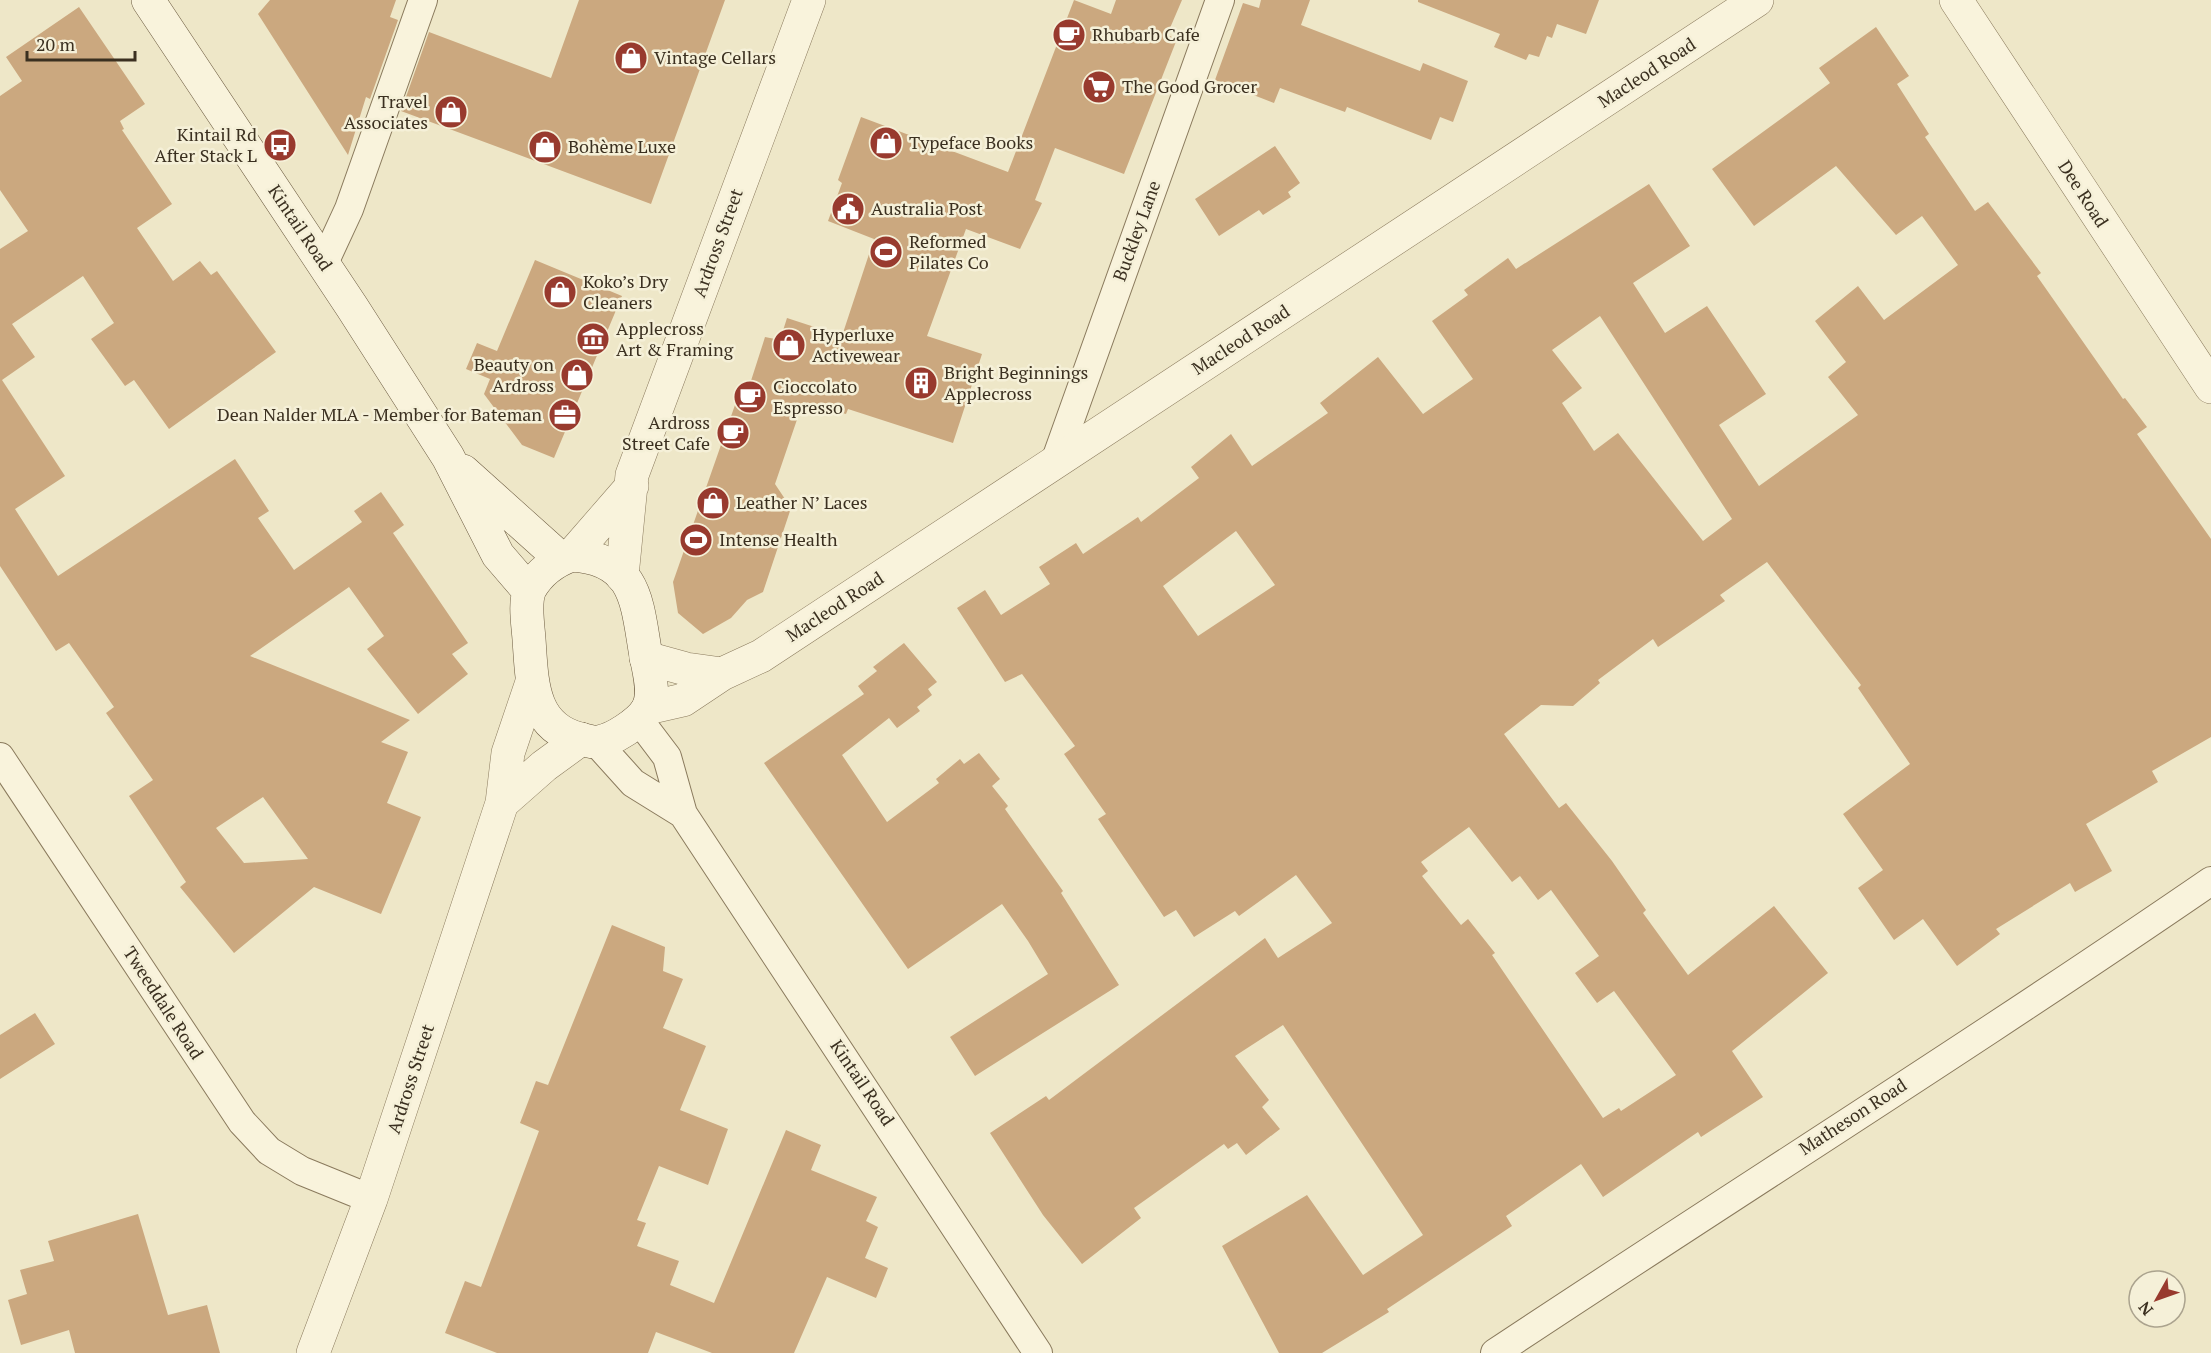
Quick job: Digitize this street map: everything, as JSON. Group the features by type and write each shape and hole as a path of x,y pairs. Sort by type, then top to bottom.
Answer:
{"street":[{"name":"Kintail Road","path":"148,0 324,263 448,457 498,555 529,591"},
{"path":"324,263 349,209 423,0"},
{"name":"Ardross Street","path":"622,576 632,475 809,0"},
{"name":"Buckley Lane","path":"1055,462 1220,0"},
{"name":"Macleod Road","path":"644,714 683,700 722,674 761,656 1757,0"},
{"name":"Dee Road","path":"1956,0 2211,387"},
{"name":"Kintail Road","path":"448,457 566,557"},
{"name":"Ardross Street","path":"566,557 632,486"},
{"path":"502,803 544,766 589,741 628,728 644,714 651,682 636,595 622,576 602,560 566,557 543,572 529,591 527,616 532,682 536,701 563,735 589,741"},
{"path":"646,658 686,669 722,674"},
{"name":"Ardross Street","path":"314,1353 371,1199 502,803 508,753 532,682"},
{"name":"Kintail Road","path":"644,714 667,757 682,814 1038,1353"},
{"name":"Kintail Road","path":"589,741 633,783 682,814"},
{"name":"Tweeddale Road","path":"0,757 242,1122 269,1151 302,1171 371,1199"},
{"name":"Matheson Road","path":"1495,1353 1705,1213 2092,963 2211,881"}],"building":[{"path":"270,0 396,0 390,17 398,20 370,99 366,97 348,155 258,14"},
{"path":"579,0 725,0 651,204 401,111 429,32 551,78"},
{"path":"1074,0 1111,14 1116,0 1182,0 1167,35 1177,39 1124,174 1055,148 1035,200 1042,203 1020,249 966,229 927,336 982,354 953,443 848,409 846,414 803,402 775,484 791,508 763,592 747,600 731,618 703,634 678,613 673,582 742,385 749,387 765,337 780,340 787,318 842,336 874,239 828,221 842,183 838,180 861,117 1008,172"},
{"path":"1261,0 1310,0 1301,25 1420,71 1423,63 1468,81 1453,122 1440,117 1431,140 1347,107 1345,112 1280,88 1274,103 1215,80 1243,3 1259,8"},
{"path":"1418,0 1599,0 1586,34 1557,24 1552,38 1547,36 1539,57 1529,54 1526,60 1494,47 1500,34 1418,2"},
{"path":"79,7 145,104 120,121 124,129 122,130 172,204 137,228 173,281 200,261 211,275 217,271 276,352 169,429 134,380 125,386 91,339 114,323 83,276 12,324 35,357 2,380 65,476 15,509 58,576 235,459 269,511 258,518 294,570 362,522 354,511 381,492 404,525 393,533 468,643 452,654 468,674 418,714 367,649 384,636 349,587 250,656 410,720 381,742 408,752 387,803 421,817 381,914 314,887 234,953 180,887 186,882 129,796 153,780 106,713 114,707 69,643 56,651 0,566 0,249 28,231 0,190 0,96 22,81 6,57","holes":["263,797 308,859 244,863 216,828"]},
{"path":"1876,27 1909,76 1897,84 1929,134 1925,137 1975,211 1988,202 2041,273 2037,276 2123,399 2125,398 2147,427 2137,434 2211,539 2211,737 2152,771 2158,782 2086,824 2112,871 2075,892 2070,883 1996,929 2000,934 1957,966 1923,919 1894,940 1858,888 1883,870 1843,814 1910,764 1858,688 1861,685 1767,562 1720,595 1725,601 1658,647 1653,639 1598,680 1600,683 1573,706 1541,705 1504,734 1559,808 1566,803 1612,861 1646,910 1643,913 1688,975 1774,906 1828,973 1732,1051 1763,1097 1701,1137 1698,1132 1603,1197 1581,1164 1506,1216 1512,1226 1387,1309 1389,1312 1322,1353 1279,1353 1222,1246 1307,1195 1363,1275 1423,1235 1283,1025 1235,1056 1269,1100 1262,1107 1280,1129 1246,1155 1237,1143 1228,1149 1224,1144 1134,1208 1141,1218 1082,1264 1043,1215 990,1133 1046,1096 1049,1100 1265,938 1278,958 1332,923 1296,875 1239,916 1235,911 1194,937 1176,910 1164,917 1098,819 1106,814 1064,754 1075,746 1022,674 1005,682 957,608 985,590 1001,615 1050,584 1039,567 1076,543 1083,554 1138,517 1141,522 1199,478 1191,467 1231,434 1252,466 1328,413 1320,403 1378,357 1423,414 1473,379 1432,321 1468,295 1464,290 1508,258 1516,269 1649,184 1690,246 1633,283 1665,333 1707,306 1766,394 1719,425 1759,486 1858,415 1828,377 1846,362 1815,321 1858,286 1884,320 1958,265 1922,216 1896,235 1836,166 1754,226 1712,169 1830,83 1819,68","holes":["1600,316 1732,519 1703,541 1618,433 1594,451 1562,403 1582,388 1552,350","1236,531 1275,585 1198,636 1163,586","1469,827 1512,882 1520,876 1538,900 1551,890 1599,956 1575,973 1597,1003 1614,991 1676,1075 1621,1111 1619,1108 1603,1118 1492,955 1495,953 1468,919 1461,925 1422,876 1428,871 1421,862"]},
{"path":"1275,146 1300,183 1288,192 1291,197 1263,215 1259,210 1219,236 1195,199"},
{"path":"535,260 622,296 554,458 522,445 484,394 490,379 466,369 477,343 497,351"},
{"path":"904,643 937,682 928,689 932,695 917,707 920,711 897,728 889,718 842,755 887,822 939,783 936,779 960,759 964,764 979,753 1000,779 992,786 1008,806 1005,809 1063,891 1061,893 1119,985 975,1076 950,1037 1048,974 1028,941 1002,904 908,969 764,763 864,694 858,686 877,671 873,667"},
{"path":"612,925 665,947 663,971 683,979 663,1028 706,1046 680,1110 728,1129 708,1185 659,1166 637,1220 646,1223 637,1246 679,1261 670,1285 714,1303 786,1130 821,1145 811,1170 877,1197 866,1221 878,1227 865,1258 888,1268 876,1298 827,1277 794,1353 712,1353 656,1332 648,1353 497,1353 445,1333 465,1281 481,1287 539,1131 520,1123 536,1081 548,1085"},
{"path":"35,1013 55,1044 0,1079 0,1035"},
{"path":"138,1214 168,1315 207,1305 220,1353 75,1353 69,1330 21,1345 8,1300 27,1294 20,1270 54,1261 48,1241"}],"place":[{"name":"Rhubarb Cafe","path":"1069,35"},
{"name":"Vintage Cellars","path":"631,58"},
{"name":"The Good Grocer","path":"1099,87"},
{"name":"Travel Associates","path":"451,112"},
{"name":"Typeface Books","path":"886,143"},
{"name":"Kintail Rd After Stack L","path":"280,145"},
{"name":"Bohème Luxe","path":"545,147"},
{"name":"Australia Post","path":"848,209"},
{"name":"Reformed Pilates Co","path":"886,252"},
{"name":"Koko’s Dry Cleaners","path":"560,292"},
{"name":"Applecross Art & Framing","path":"593,339"},
{"name":"Hyperluxe Activewear","path":"789,345"},
{"name":"Beauty on Ardross","path":"577,375"},
{"name":"Bright Beginnings Applecross","path":"921,383"},
{"name":"Cioccolato Espresso","path":"750,397"},
{"name":"Dean Nalder MLA - Member for Bateman","path":"565,415"},
{"name":"Ardross Street Cafe","path":"733,433"},
{"name":"Leather N’ Laces","path":"713,503"},
{"name":"Intense Health","path":"696,540"}]}
